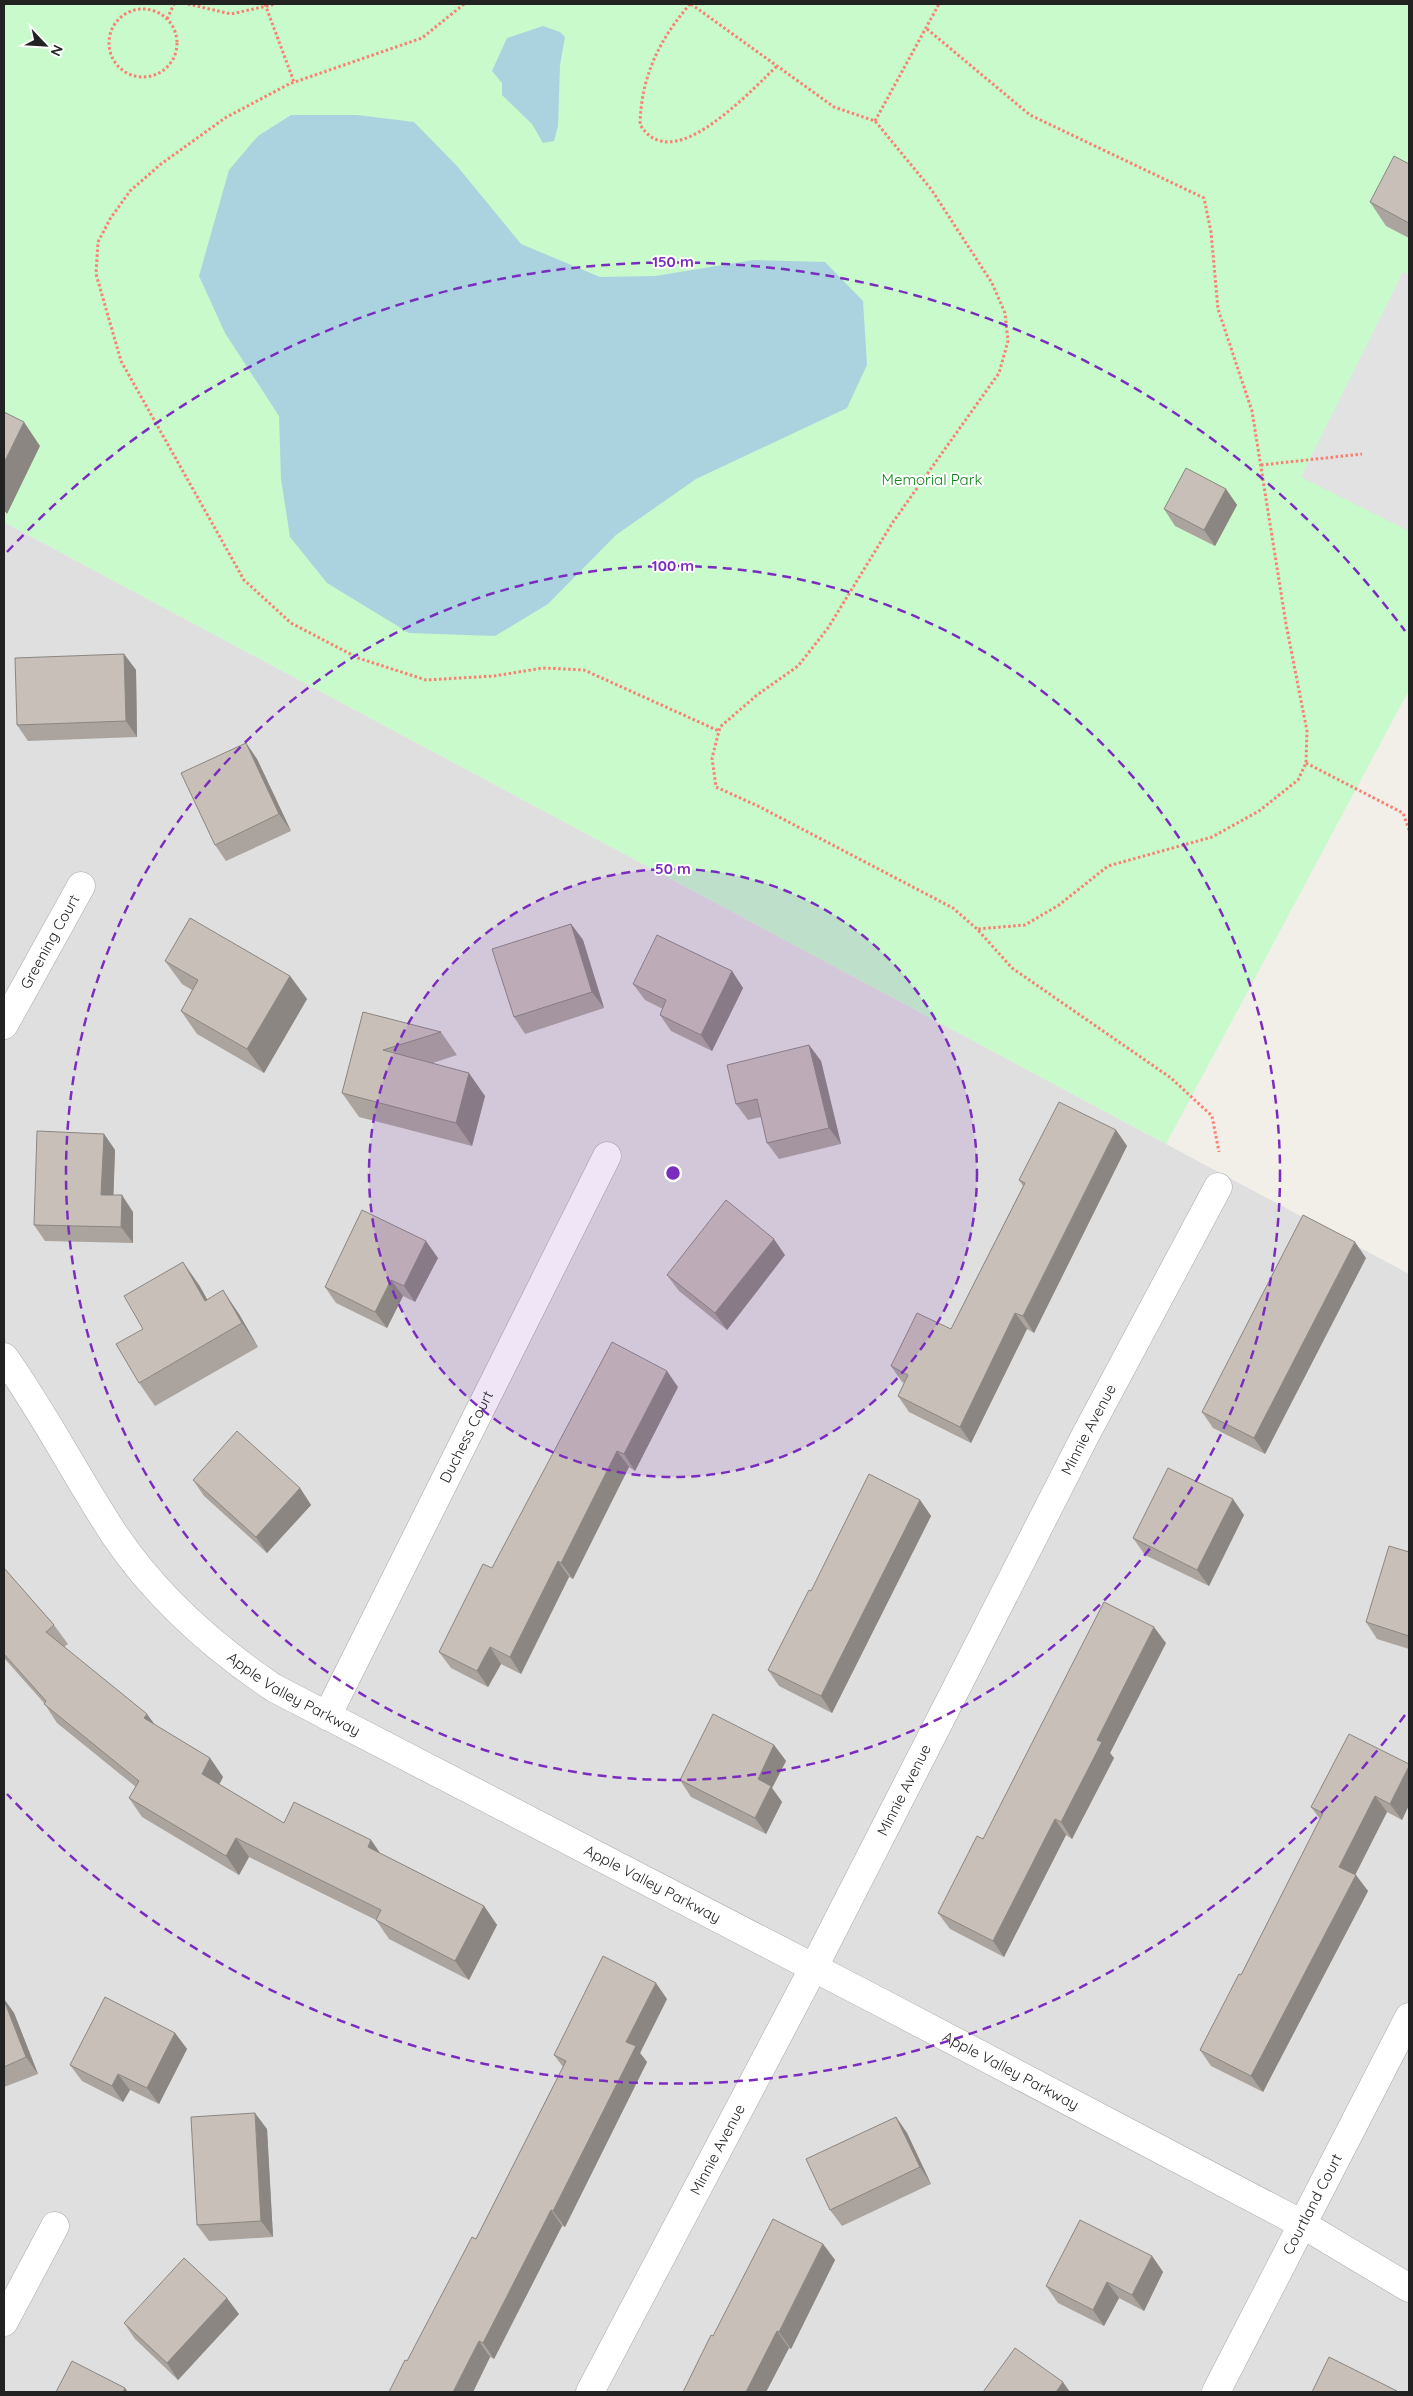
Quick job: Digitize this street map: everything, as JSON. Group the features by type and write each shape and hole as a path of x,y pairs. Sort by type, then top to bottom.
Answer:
{"street":[{"name":"Greening Court","path":"4,1025 82,886"},
{"name":"Duchess Court","path":"327,1716 607,1156"},
{"name":"Minnie Avenue","path":"590,2392 814,1968 1085,1436 1218,1187"},
{"name":"Apple Valley Parkway","path":"4,1357 115,1535 174,1605 242,1667 274,1688 327,1716 814,1968 1302,2224 1409,2288"},
{"name":"Courtland Court","path":"1216,2392 1409,2017"},
{"path":"4,2322 55,2226"}],"path":[{"path":"168,18 150,10 139,10 128,13 118,20 112,30 110,52 122,70 132,76 153,76 170,63 176,53 177,42 168,18 174,4"},
{"path":"188,4 231,14 276,4"},
{"path":"464,4 422,38 294,82 225,118 161,164 130,191 110,219 98,242 96,274 121,360 244,580 291,623 366,661 426,680 494,676 543,668 584,670 719,731"},
{"path":"777,66 697,134 681,141 662,142 649,137 640,125 640,102 648,70 677,19 690,4 777,66 834,107 875,121 931,189 992,283 1005,313 1008,341 999,373 893,522 828,628 798,666 757,696 720,727 712,758 716,787 760,807 953,908 977,929 1012,968 1171,1078 1212,1116 1219,1146 1218,1187"},
{"path":"875,121 939,4"},
{"path":"266,6 294,82"},
{"path":"926,29 1030,115 1204,198 1211,232 1218,309 1252,411 1286,624 1307,731 1306,763 1298,780 1259,812 1212,837 1108,866 1059,905 1025,925 977,929"},
{"path":"1260,465 1362,454"},
{"path":"1306,763 1403,813 1409,830"}],"shaded area":[{"path":"1403,272 1409,275 1409,531 1301,477"},
{"path":"4,522 1409,1274 1409,2392 4,2392"}],"green space":[{"name":"Memorial Park","path":"4,4 1409,4 1409,690 1166,1144 4,522"}],"water":[{"path":"543,26 560,32 565,37 560,65 558,126 554,141 543,143 532,124 502,95 502,83 492,71 507,38"},
{"path":"291,115 357,115 414,122 457,166 521,244 600,277 655,276 754,260 825,262 863,301 867,365 847,408 696,479 616,535 548,604 495,636 409,633 327,583 290,537 281,479 279,416 225,333 199,276 229,170 258,136"}],"building":[{"path":"1394,156 1409,164 1409,223 1370,202"},
{"path":"4,412 24,422 4,463"},
{"path":"1186,468 1226,489 1204,530 1164,509"},
{"path":"124,654 126,721 17,725 15,658"},
{"path":"246,743 279,814 215,845 181,773"},
{"path":"190,918 290,976 247,1049 181,1011 198,980 165,961"},
{"path":"571,924 592,992 514,1017 492,949"},
{"path":"657,935 732,971 701,1035 660,1015 666,1000 633,984"},
{"path":"363,1012 441,1032 383,1050 469,1073 456,1123 342,1093"},
{"path":"809,1045 829,1128 767,1143 757,1099 736,1104 727,1065"},
{"path":"1059,1102 1116,1130 1023,1316 1015,1313 960,1427 898,1396 908,1375 891,1366 917,1313 951,1329 1025,1183 1019,1180"},
{"path":"37,1131 104,1134 101,1195 122,1195 121,1227 34,1225"},
{"path":"726,1200 774,1239 715,1313 667,1275"},
{"path":"362,1210 426,1241 404,1286 391,1280 375,1312 325,1287"},
{"path":"1303,1215 1355,1242 1254,1438 1202,1412"},
{"path":"183,1262 205,1301 223,1290 242,1323 139,1383 116,1344 143,1329 124,1296"},
{"path":"612,1342 667,1371 624,1454 617,1451 561,1563 558,1561 510,1657 490,1647 477,1671 439,1652 483,1564 492,1568"},
{"path":"237,1431 300,1488 256,1537 193,1480"},
{"path":"1168,1468 1233,1499 1197,1570 1133,1538"},
{"path":"869,1474 920,1500 821,1696 768,1670 809,1590 811,1591"},
{"path":"1389,1546 1409,1552 1409,1636 1366,1622"},
{"path":"4,1568 54,1625 46,1632 147,1714 144,1718 210,1758 202,1774 284,1823 294,1802 371,1840 368,1847 484,1906 455,1961 376,1920 381,1910 236,1838 226,1856 129,1798 139,1781 44,1704 46,1701 4,1654"},
{"path":"1104,1602 1154,1627 1097,1740 1102,1742 1061,1822 1055,1819 993,1941 938,1913 977,1836 983,1839"},
{"path":"713,1714 774,1745 758,1779 771,1786 755,1818 680,1780"},
{"path":"1349,1734 1409,1764 1409,1766 1390,1804 1375,1796 1339,1867 1356,1875 1251,2076 1200,2050 1239,1974 1241,1975 1323,1813 1311,1807"},
{"path":"603,1956 656,1983 626,2042 636,2046 553,2211 551,2210 483,2343 479,2341 453,2392 389,2392 472,2237 476,2239 566,2061 554,2055"},
{"path":"105,1997 175,2033 147,2088 118,2074 112,2086 70,2065"},
{"path":"4,2000 26,2057 4,2067"},
{"path":"255,2113 261,2221 197,2225 191,2117"},
{"path":"896,2117 920,2167 830,2210 806,2159"},
{"path":"773,2219 823,2244 779,2332 777,2331 746,2392 683,2392 711,2335 713,2336"},
{"path":"1080,2220 1152,2256 1132,2295 1107,2282 1093,2310 1046,2286"},
{"path":"184,2258 227,2298 167,2363 124,2323"},
{"path":"1015,2348 1063,2382 1056,2392 983,2392"},
{"path":"1329,2357 1397,2391 1312,2392"},
{"path":"72,2361 125,2388 123,2392 56,2392"}]}
